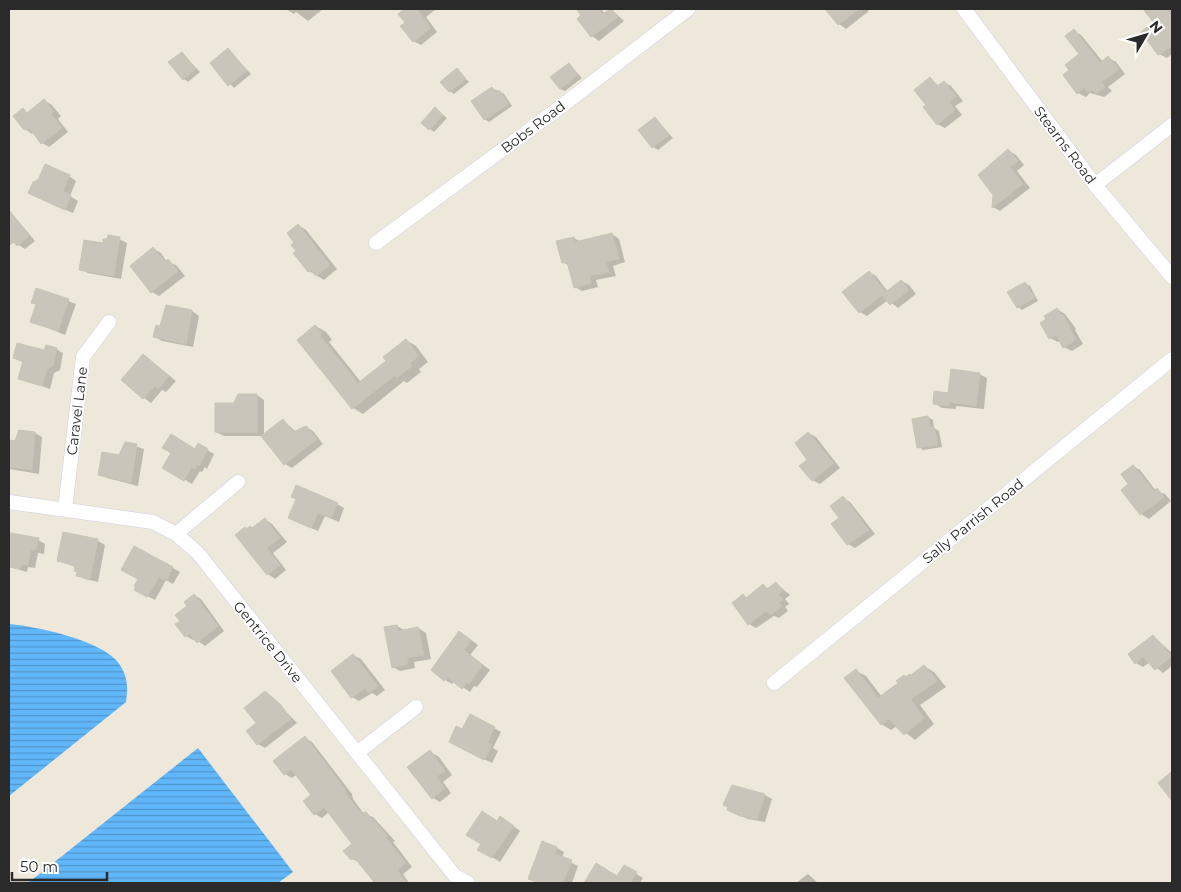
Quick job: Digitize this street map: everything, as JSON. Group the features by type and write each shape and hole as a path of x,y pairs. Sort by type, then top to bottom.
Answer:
{"street":[{"name":"Stearns Road","path":"964,9 1095,185 1172,277"},
{"name":"Bobs Road","path":"376,243 685,10"},
{"path":"1095,185 1172,125"},
{"name":"Caravel Lane","path":"65,509 84,357 109,322"},
{"name":"Sally Parrish Road","path":"774,683 1172,359"},
{"path":"176,534 238,482"},
{"name":"Gentrice Drive","path":"9,502 153,522 176,534 198,553 357,753 452,880 468,883"},
{"path":"357,753 416,707"}],"water":[{"path":"9,624 69,636 100,649 112,656 120,665 125,674 127,688 126,702 9,796"},
{"path":"198,748 293,872 278,883 28,883"}],"building":[{"path":"404,9 417,9 431,28 413,42 400,26 405,23 398,14"},
{"path":"576,9 598,9 602,14 611,9 618,17 591,37 577,19 581,15"},
{"path":"825,9 859,9 838,25"},
{"path":"1143,9 1167,9 1172,16 1172,46 1158,55 1141,32 1153,22"},
{"path":"1074,29 1100,63 1108,56 1119,69 1102,82 1105,87 1096,94 1093,90 1088,93 1084,88 1077,94 1063,75 1069,70 1065,65 1079,54 1065,36"},
{"path":"228,48 247,71 228,86 210,63"},
{"path":"182,52 196,69 183,80 168,62"},
{"path":"569,63 578,75 560,89 550,77"},
{"path":"457,68 466,79 449,92 440,82"},
{"path":"930,77 937,86 944,81 956,96 949,102 955,110 937,125 923,107 926,105 914,90"},
{"path":"492,87 496,93 499,90 509,104 484,120 471,101"},
{"path":"44,99 54,112 51,114 62,128 41,144 31,130 27,128 24,130 13,116 23,108 27,113"},
{"path":"435,107 443,115 429,130 421,123"},
{"path":"655,117 669,135 652,148 638,130"},
{"path":"1008,149 1018,161 1010,167 1023,184 992,208 993,195 978,175"},
{"path":"45,164 70,175 63,191 71,195 65,210 28,193 33,182 38,180"},
{"path":"9,210 29,236 17,246 13,241 9,245"},
{"path":"298,224 330,265 316,276 311,270 308,272 293,253 296,251 291,245 294,243 287,233"},
{"path":"612,233 619,259 606,262 609,272 590,276 591,283 574,288 567,262 562,263 556,241 574,237 575,242"},
{"path":"108,235 120,237 114,276 79,270 84,240 103,243 103,239 107,239"},
{"path":"153,247 165,262 168,259 178,271 151,293 130,266"},
{"path":"869,271 886,292 859,313 842,292"},
{"path":"901,280 909,290 890,305 882,295"},
{"path":"1025,282 1035,298 1017,308 1007,292"},
{"path":"36,288 69,299 58,331 30,322 36,304 31,303"},
{"path":"166,305 192,310 186,344 153,337 156,325 160,326"},
{"path":"1057,308 1061,315 1063,314 1076,340 1063,348 1056,335 1049,339 1040,323 1046,319 1044,316"},
{"path":"315,325 322,333 320,336 358,383 386,361 383,357 406,339 419,356 410,363 412,366 397,378 394,376 352,409 297,340"},
{"path":"17,343 44,350 46,345 57,348 53,366 47,369 42,386 18,379 23,361 13,358"},
{"path":"143,354 169,376 158,389 155,386 143,399 121,380"},
{"path":"951,369 980,373 976,406 949,402 949,406 933,404 934,391 948,393"},
{"path":"238,394 257,394 257,433 215,432 215,403 234,403"},
{"path":"928,416 930,427 934,427 938,445 917,448 912,419"},
{"path":"283,419 293,432 306,426 317,439 284,465 261,436"},
{"path":"19,430 35,432 32,470 9,467 9,440 15,441"},
{"path":"808,432 834,463 812,481 799,466 807,460 795,443"},
{"path":"171,434 195,449 198,443 208,449 199,466 197,464 195,469 192,467 184,481 162,468 171,453 162,448"},
{"path":"125,442 137,444 131,483 98,475 102,452 119,455"},
{"path":"1133,465 1154,491 1157,488 1164,497 1140,515 1121,490 1128,484 1121,474"},
{"path":"296,485 338,503 331,518 318,513 311,528 288,518 296,499 291,497"},
{"path":"843,496 869,530 847,545 831,524 839,518 830,506"},
{"path":"265,518 280,538 267,548 280,565 267,575 235,535 245,527 246,529 250,526 252,528"},
{"path":"63,532 98,539 90,579 76,576 77,572 74,571 75,565 57,561"},
{"path":"9,534 39,538 36,550 31,549 28,565 21,564 20,569 9,567"},
{"path":"134,546 173,567 166,581 159,577 147,597 134,590 138,579 121,570"},
{"path":"776,582 783,591 778,594 783,600 779,603 782,606 771,615 768,612 763,613 748,625 732,603 743,594 746,598 763,584 767,589"},
{"path":"194,594 218,626 197,643 190,634 185,637 175,624 180,621 175,615 187,606 184,602"},
{"path":"397,625 398,631 418,627 424,655 407,658 408,664 392,668 384,627"},
{"path":"459,631 471,640 464,650 483,665 469,684 467,682 462,689 447,677 444,681 431,670"},
{"path":"1153,635 1172,656 1155,670 1143,657 1135,664 1128,654"},
{"path":"353,654 378,686 369,693 365,688 351,698 331,671"},
{"path":"924,665 937,681 911,699 924,718 904,735 889,719 881,725 844,678 856,669 878,698 898,683 896,681 904,675 905,677 911,675"},
{"path":"265,691 281,705 291,719 257,745 246,731 256,723 244,708"},
{"path":"470,714 495,727 487,743 492,745 484,760 449,742 456,726 462,729"},
{"path":"305,736 361,813 366,812 388,836 386,838 406,863 397,870 407,883 375,883 357,861 353,858 351,860 343,851 352,844 324,807 314,815 303,801 311,795 291,769 284,775 273,761"},
{"path":"430,750 445,771 436,777 445,788 432,799 407,767"},
{"path":"1172,771 1172,801 1158,783"},
{"path":"732,785 765,794 757,819 740,816 727,810 728,807 723,805"},
{"path":"482,811 497,821 500,816 514,826 492,858 477,850 481,844 466,835"},
{"path":"542,841 557,847 555,854 572,860 563,883 539,883 528,879"},
{"path":"596,863 617,876 624,865 637,872 630,883 584,883"}]}
